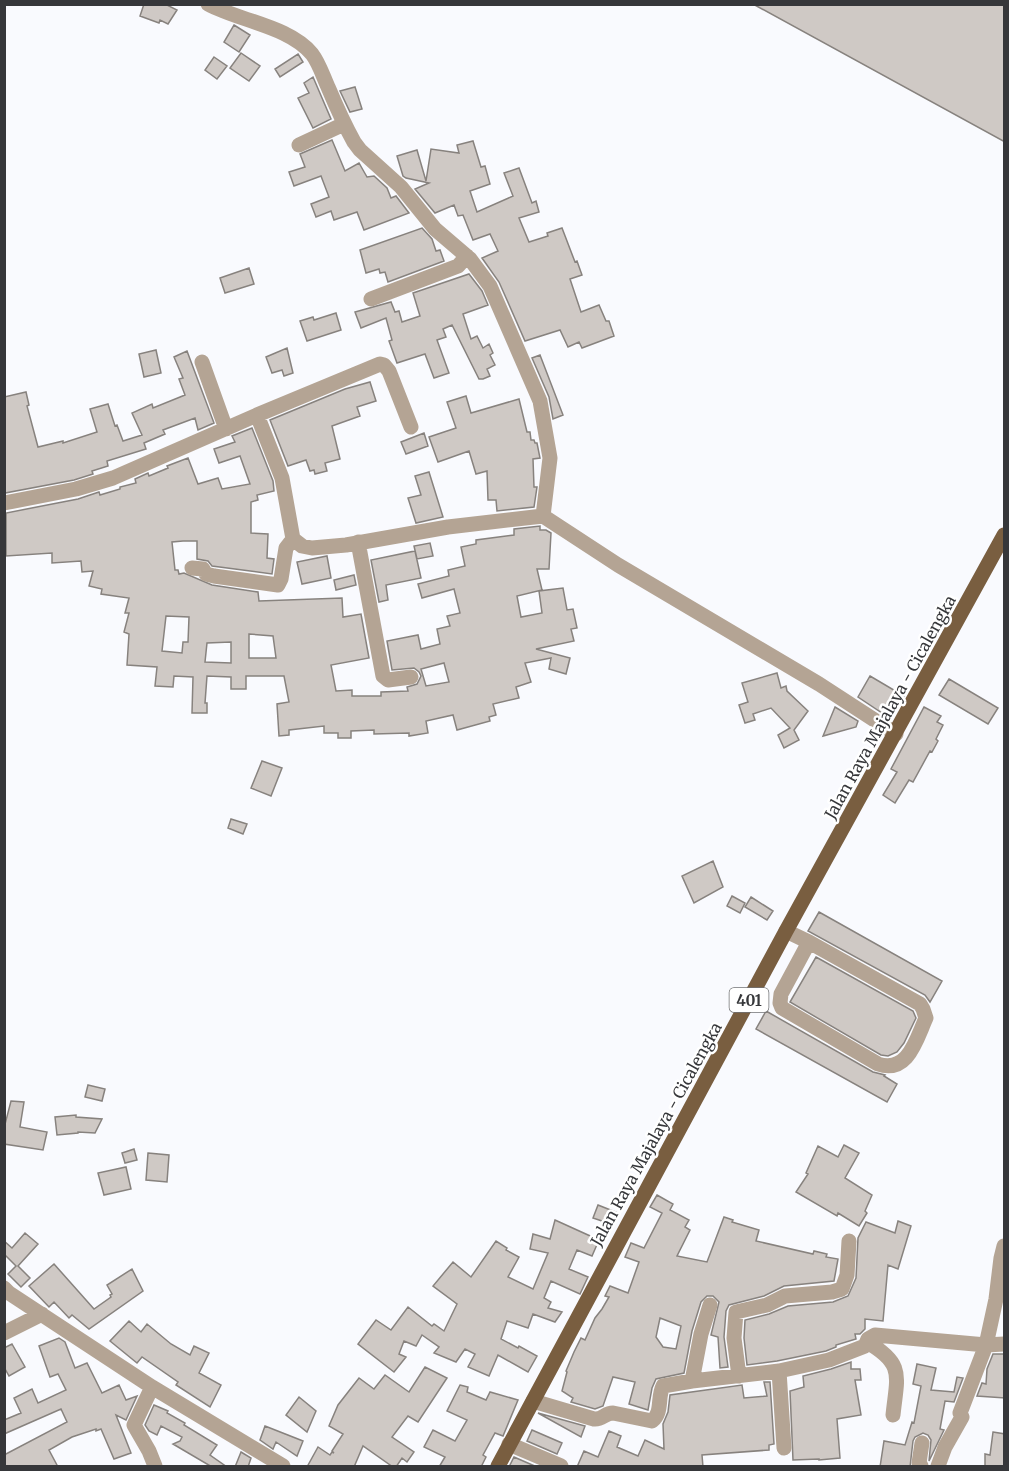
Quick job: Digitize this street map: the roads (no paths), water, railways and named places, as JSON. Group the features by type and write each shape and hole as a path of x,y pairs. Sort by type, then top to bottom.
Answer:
{"main road":[{"name":"Jalan Raya Majalaya - Cicalengka","path":"498,1467 786,931 1005,535"}],"street":[{"path":"208,4 222,12 267,27 293,39 311,52 344,124 360,150 401,187 435,229 467,256 490,286 540,401 549,458 543,516"},
{"path":"299,145 344,124"},
{"path":"371,299 458,266 467,256"},
{"path":"202,362 226,429"},
{"path":"4,502 76,489 113,478 380,364 389,371 411,427"},
{"path":"257,415 282,477 293,539 302,546 312,548 448,527 543,516 618,565 819,684 896,734"},
{"path":"192,568 203,569 206,574 214,576 276,585 281,579 286,548 293,539"},
{"path":"358,542 383,676 391,681 411,677"},
{"path":"786,931 810,942 908,996 923,1009 926,1018 910,1051 901,1063 888,1067 878,1064 782,1008 780,998 810,942"},
{"path":"739,1376 734,1338 736,1312 767,1305 785,1296 832,1292 842,1288 847,1275 849,1241"},
{"path":"938,1467 945,1447 962,1417 960,1413 986,1345 996,1299 1000,1258 1005,1246"},
{"path":"6,1292 152,1387 283,1467"},
{"path":"692,1381 700,1334 710,1305"},
{"path":"4,1334 42,1314"},
{"path":"533,1401 594,1419 600,1419 612,1413 652,1421 658,1414 660,1392 663,1386 779,1371 830,1360 865,1346 871,1336 875,1335 986,1345 1005,1344"},
{"path":"867,1342 884,1351 896,1368 898,1375 893,1415"},
{"path":"779,1371 784,1448"},
{"path":"152,1387 135,1425 147,1446 155,1467"},
{"path":"921,1467 919,1463 922,1443"},
{"path":"510,1444 561,1467"}]}
